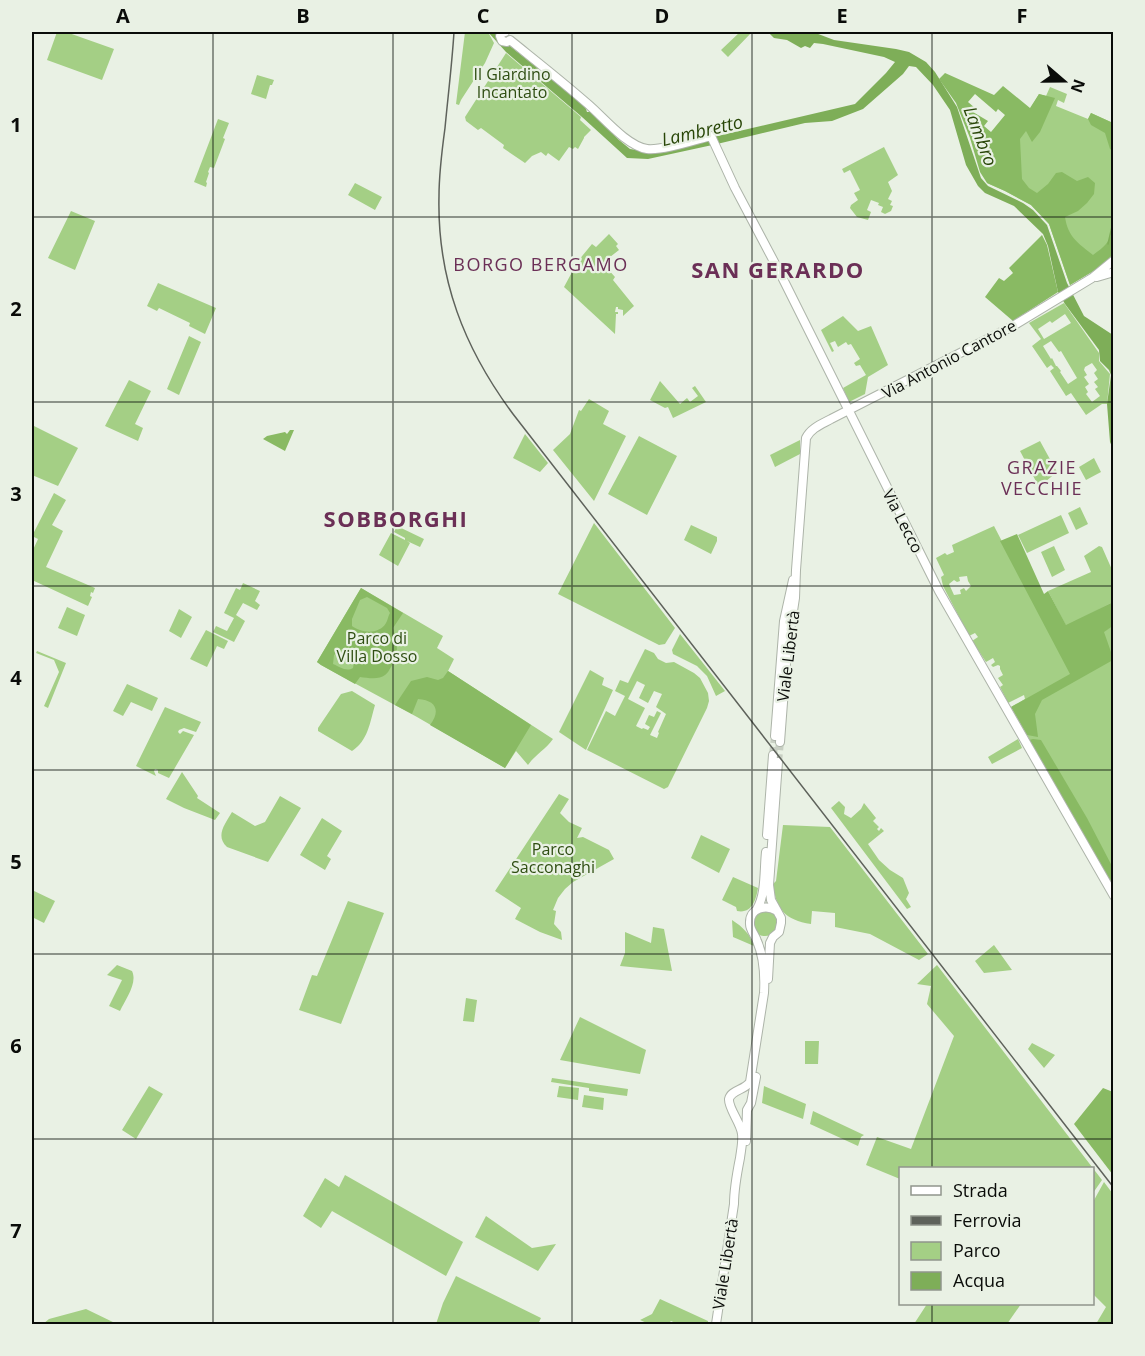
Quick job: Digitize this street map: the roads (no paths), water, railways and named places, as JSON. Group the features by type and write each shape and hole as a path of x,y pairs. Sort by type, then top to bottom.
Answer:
{"main road":[{"name":"Via Lecco","path":"504,32 500,38 502,41 510,40 590,105 625,138 640,147 651,149 712,140 939,591 1113,896"},
{"path":"1092,278 1113,260"},
{"path":"1092,278 1113,272"},
{"name":"Via Antonio Cantore","path":"806,438 813,429 991,338 1092,278"},
{"name":"Viale Libertà","path":"777,739 784,621 796,570 806,438"},
{"name":"Viale Libertà","path":"716,1324 742,1139 740,1125 729,1101 733,1093 747,1087 750,1082 764,993 763,964 749,921 760,904 762,894 776,759 769,879 770,894 781,923 779,932 773,937 770,947 766,1009 748,1108 746,1146 739,1190 734,1204"},
{"path":"757,909 766,907 777,911"},
{"path":"755,935 764,939 773,937"},
{"path":"730,1107 738,1113 748,1108 751,1100 749,1095 739,1091"}],"water":[{"path":"488,32 496,32 510,46 585,106 587,112 591,112 630,149 649,152 855,104 895,62 884,57 823,44 814,43 810,48 805,46 801,48 787,40 774,38 768,32 813,32 834,40 909,52 926,62 957,107 981,178 988,186 1033,210 1047,225 1067,283 1084,316 1113,335 1113,449 1110,442 1107,404 1111,375 1100,361 1099,350 1058,292 1048,246 1043,234 1014,206 985,193 978,186 966,165 950,110 933,85 916,67 909,66 863,109 832,121 805,123 648,159 627,158 506,52"}],"waterway":[{"path":"1108,244 1114,218"}],"tunnel":[{"path":"773,755 775,736"},
{"path":"778,762 780,742"}],"railway":[{"path":"454,32 440,170 440,226 449,284 457,311 480,364 513,414 1114,1188"}],"district":[{"name":"BORGO BERGAMO","path":"541,264"},
{"name":"SAN GERARDO","path":"778,269"},
{"name":"GRAZIE VECCHIE","path":"1042,477"},
{"name":"SOBBORGHI","path":"396,518"}],"park label":[{"name":"Il Giardino Incantato","path":"512,83"},
{"name":"Parco di Villa Dosso","path":"377,647"},
{"name":"Parco Sacconaghi","path":"553,858"}],"water label":[{"name":"Lambretto","path":"702,130"},
{"name":"Lambro","path":"981,136"}]}
